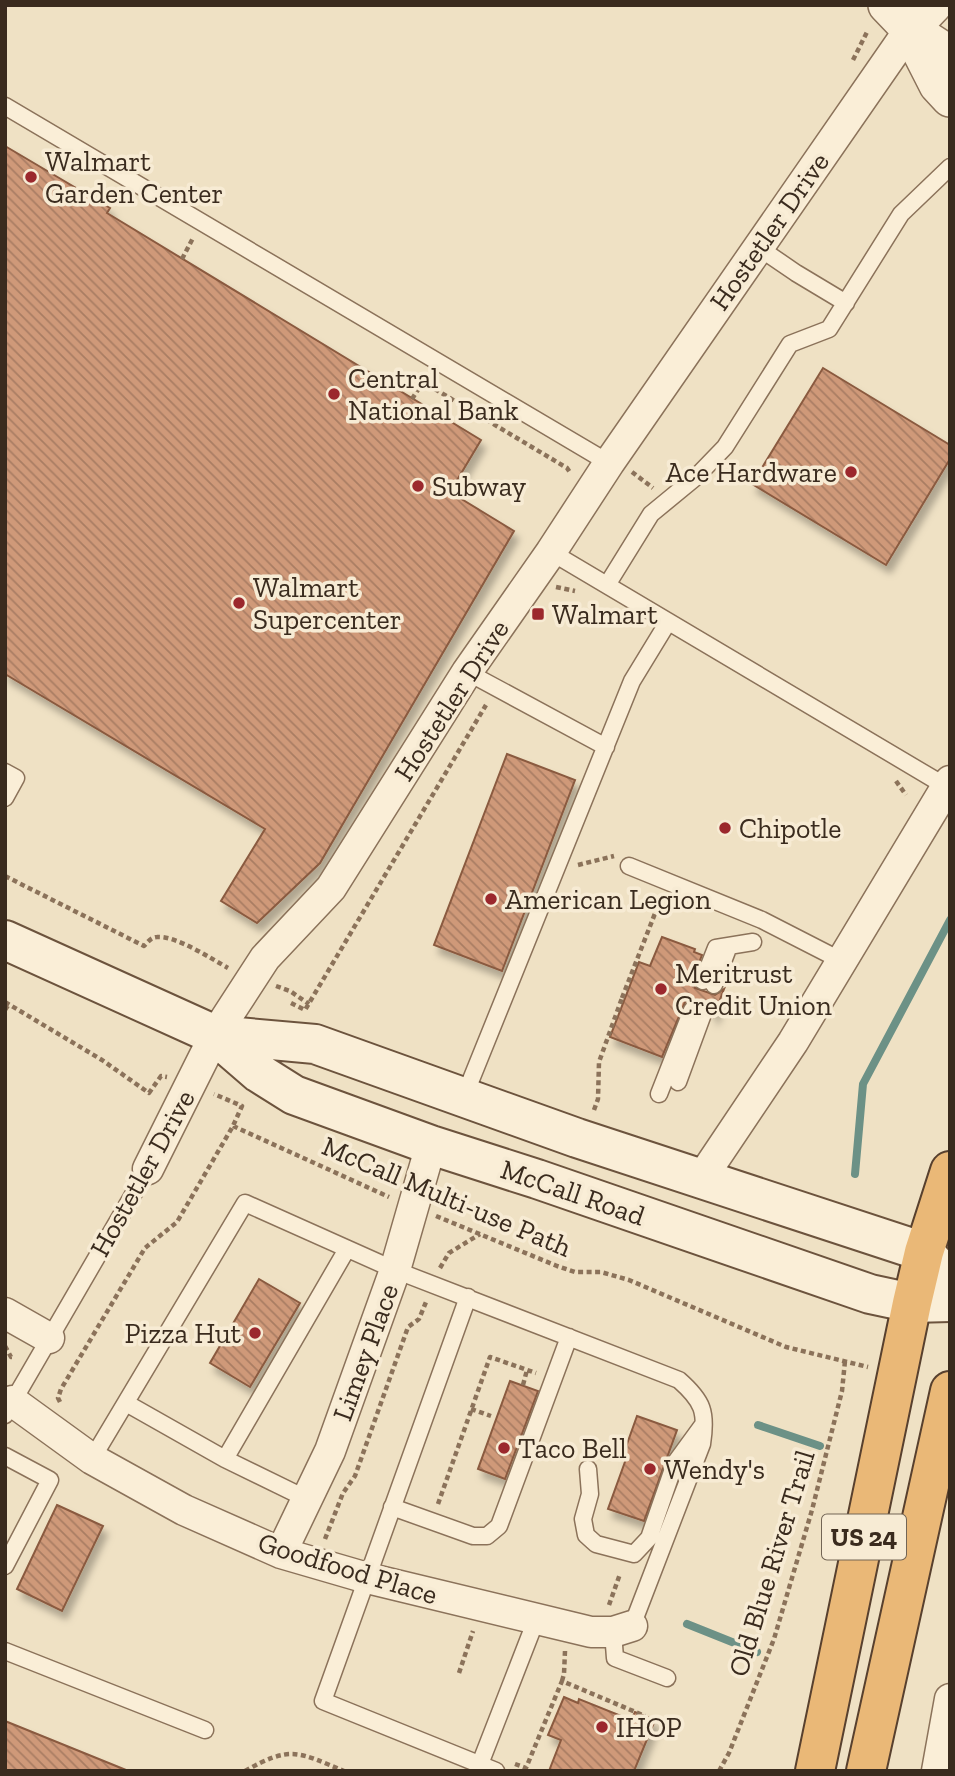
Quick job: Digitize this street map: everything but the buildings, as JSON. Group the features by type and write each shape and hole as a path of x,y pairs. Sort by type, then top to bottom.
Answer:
{"highway":[{"name":"US 24","path":"815,1771 912,1303 924,1252 950,1171"},
{"name":"US 24","path":"866,1771 950,1391"}],"main road":[{"name":"McCall Road","path":"5,940 215,1035 259,1073 294,1095 431,1145 870,1294 912,1303 950,1302"},
{"name":"McCall Road","path":"215,1035 315,1044 464,1097 585,1125 701,1179 924,1252 950,1281"},
{"path":"431,1145 444,1128 467,1126 503,1134 585,1125"},
{"path":"537,1179 620,1182 666,1189 676,1189 701,1179"}],"street":[{"path":"910,13 950,55"},
{"path":"910,13 938,85 950,98"},
{"name":"Hostetler Drive","path":"148,1169 215,1035 265,958 331,888 467,672 545,575 609,463 758,247 910,13"},
{"path":"701,1179 793,1042 948,784"},
{"name":"Limey Place","path":"281,1553 330,1451 395,1269 431,1145"},
{"path":"5,1313 49,1338"},
{"name":"Goodfood Place","path":"9,1408 92,1460 184,1510 281,1553 367,1578 537,1620 591,1632 622,1629"},
{"path":"937,1771 950,1699"}],"lane":[{"path":"5,106 609,463"},
{"path":"607,585 651,514 696,477 725,447 790,344 829,329 901,214 950,167"},
{"path":"758,247 846,303"},
{"path":"545,575 607,585 948,784"},
{"path":"464,1097 632,681 668,622"},
{"path":"467,672 606,747"},
{"path":"5,772 16,778 5,798"},
{"path":"626,860 668,882 762,919 842,961"},
{"path":"709,983 716,948 753,942"},
{"path":"659,1094 697,1012 678,1082"},
{"name":"Hostetler Drive","path":"9,1408 148,1169"},
{"path":"92,1460 245,1203 395,1269 679,1380 696,1395 705,1423 702,1444 649,1583 622,1629 615,1658 667,1678"},
{"path":"225,1459 347,1249"},
{"path":"468,1297 323,1701 488,1768 537,1620"},
{"path":"392,1507 473,1536 487,1536 499,1526 569,1337"},
{"path":"126,1404 225,1459 307,1499"},
{"path":"588,1469 590,1494 583,1519 586,1535 596,1544 634,1554 649,1538 676,1463 705,1423"},
{"path":"5,1456 50,1480 5,1566"},
{"path":"5,1651 205,1730"}],"path":[{"path":"412,399 423,382 567,468 576,483"},
{"path":"609,463 632,472 653,488 674,493"},
{"path":"291,1003 305,1010 309,1004 496,688"},
{"path":"889,776 906,795"},
{"path":"561,858 577,865 626,860"},
{"path":"5,876 144,946 150,939 159,936 182,943 237,973 290,991 309,1004"},
{"path":"585,1125 598,1099 599,1062 668,882"},
{"path":"5,1010 7,1003 102,1060 149,1093 161,1076"},
{"name":"McCall Multi-use Path","path":"243,1106 233,1126 412,1207 557,1266 575,1272 601,1272 629,1279 786,1347 845,1362"},
{"path":"324,1541 343,1493 355,1476 408,1327 419,1319 449,1253 481,1233"},
{"path":"432,1521 490,1357 553,1379"},
{"name":"Old Blue River Trail","path":"719,1771 729,1753 774,1639 819,1484 842,1391 845,1362"},
{"path":"523,1385 527,1370"},
{"path":"471,1409 491,1416"},
{"path":"526,1768 562,1681 646,1714 645,1716"},
{"path":"245,1771 276,1754 302,1753 344,1771"}],"waterway":[{"path":"855,1174 863,1084 950,920"},
{"path":"758,1425 820,1446"},
{"path":"687,1624 757,1652"}],"place":[{"name":"Walmart Garden Center","path":"31,177"},
{"name":"Central National Bank","path":"334,394"},
{"name":"Ace Hardware","path":"851,472"},
{"name":"Subway","path":"418,486"},
{"name":"Walmart Supercenter","path":"239,603"},
{"name":"Walmart","path":"538,614"},
{"name":"Chipotle","path":"725,828"},
{"name":"American Legion","path":"491,899"},
{"name":"Meritrust Credit Union","path":"661,989"},
{"name":"Pizza Hut","path":"255,1333"},
{"name":"Taco Bell","path":"504,1448"},
{"name":"Wendy's","path":"650,1469"},
{"name":"IHOP","path":"602,1727"}]}
